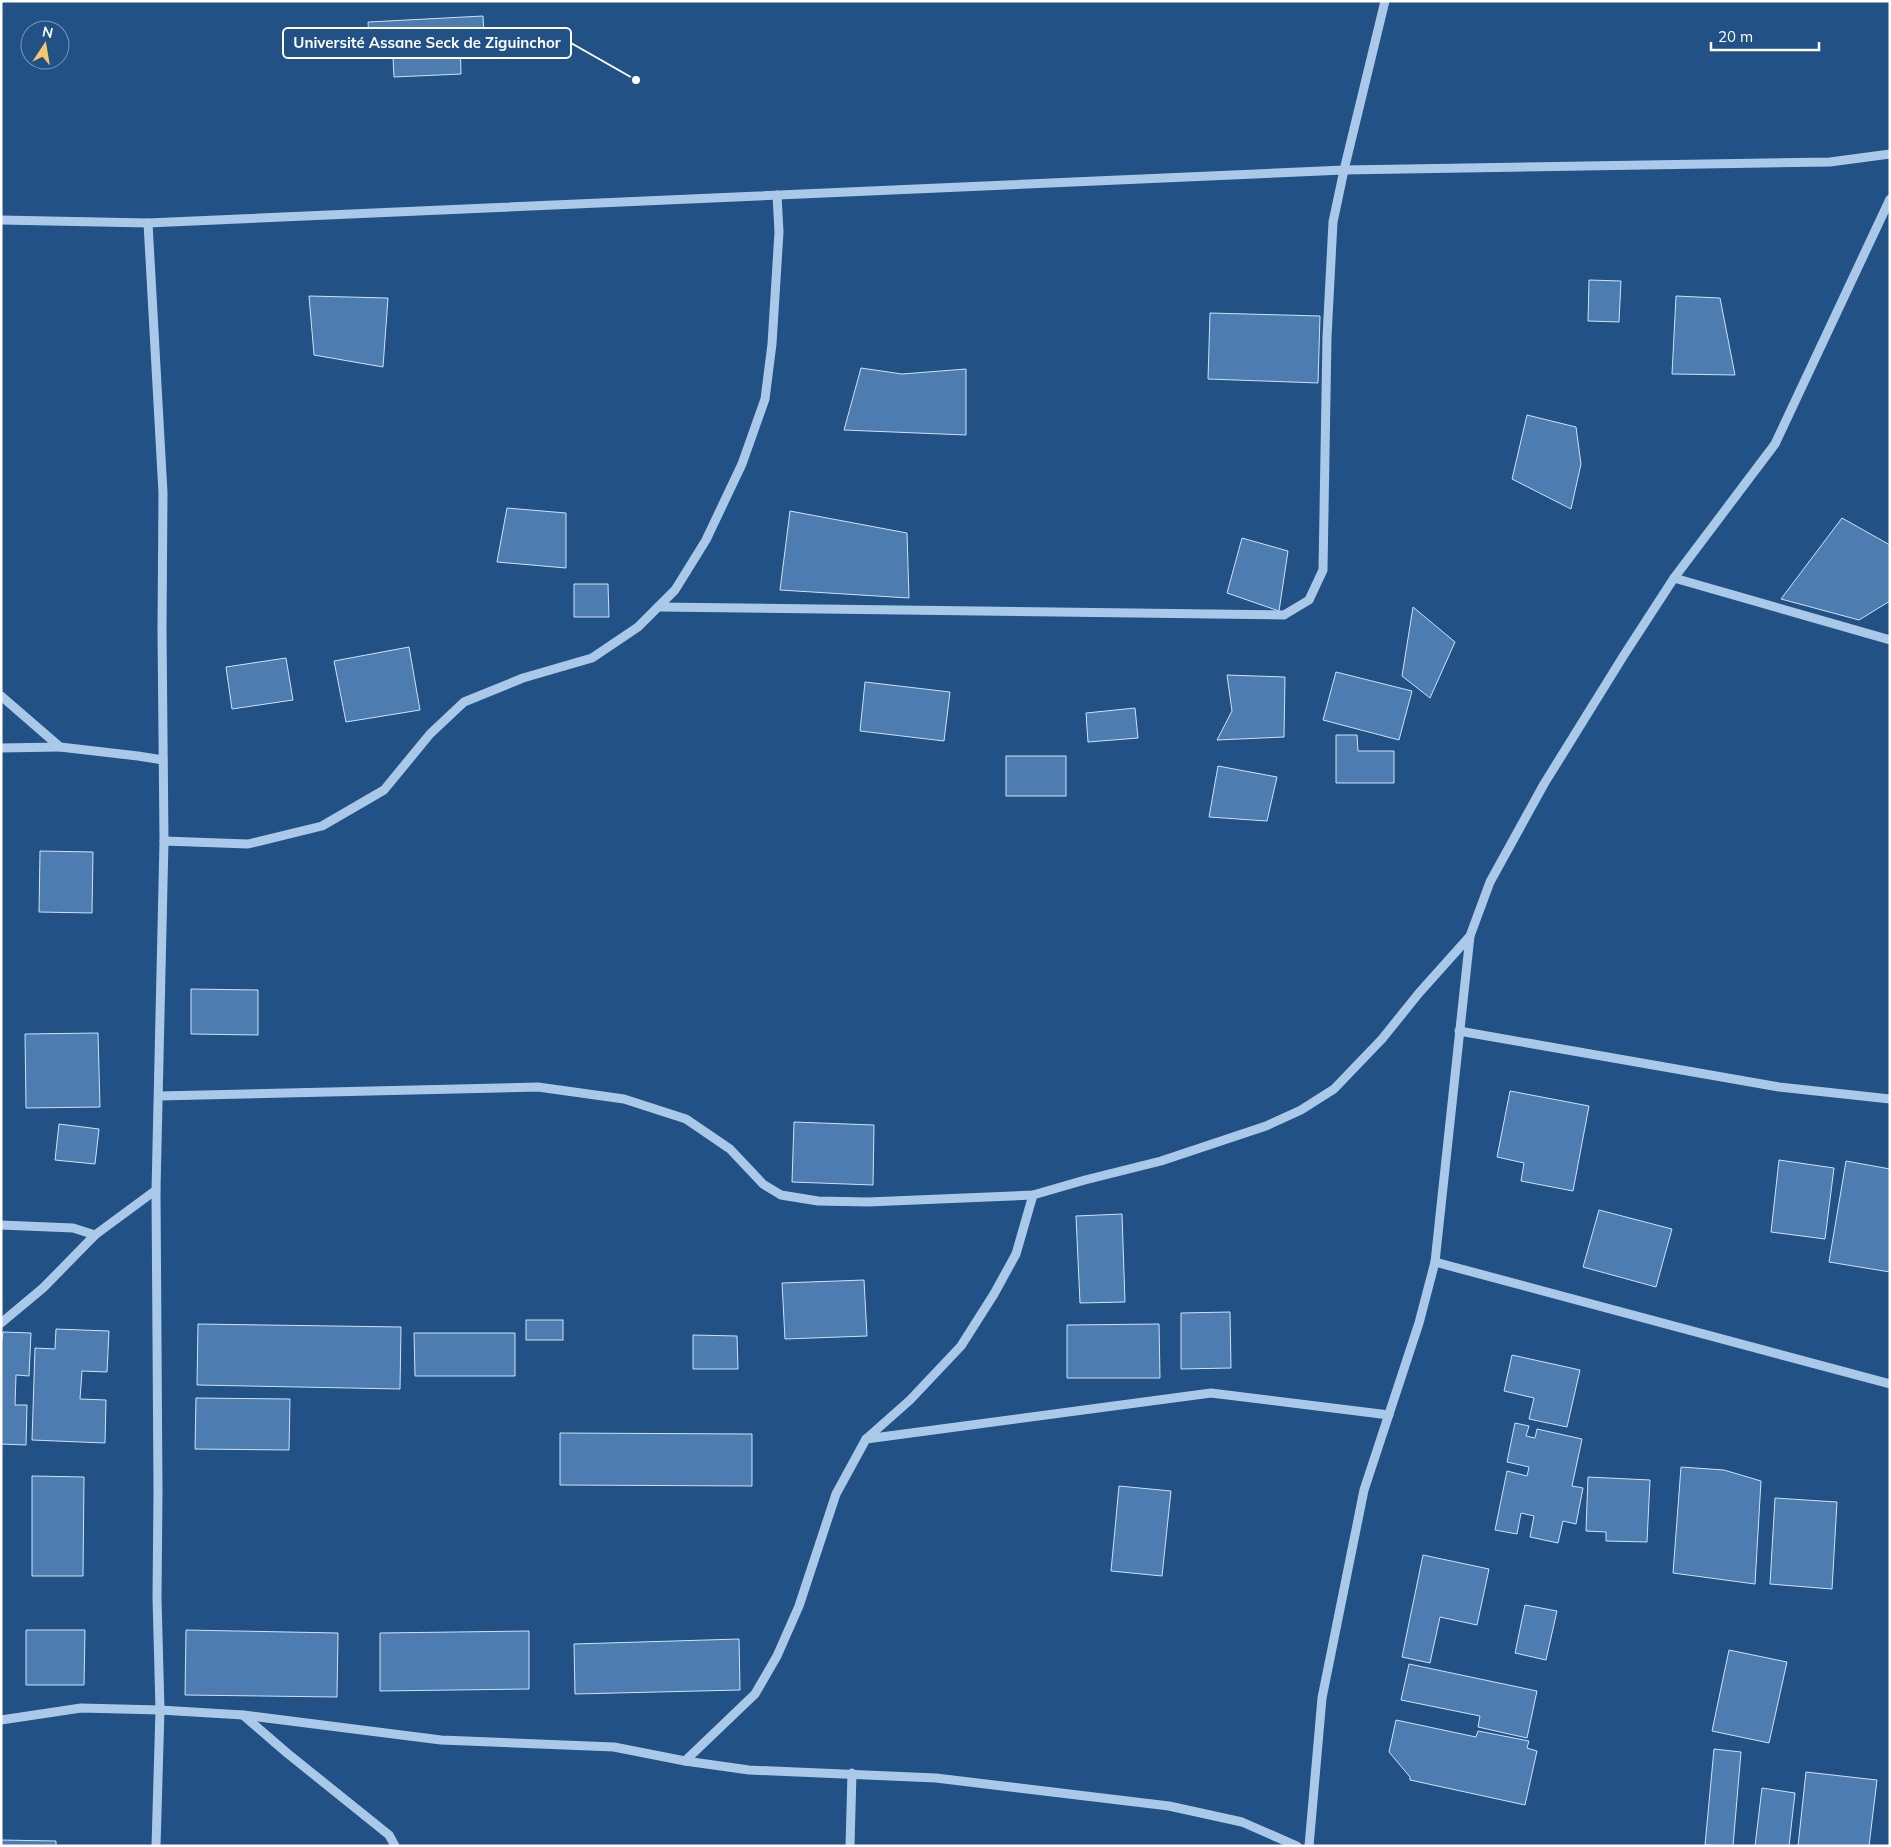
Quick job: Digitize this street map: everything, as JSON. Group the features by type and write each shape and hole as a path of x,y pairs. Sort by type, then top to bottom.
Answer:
{"street":[{"path":"658,607 1284,615 1309,600 1323,570 1333,222 1385,1"},
{"path":"1,220 148,223 1344,170 1830,162 1890,154"},
{"path":"164,840 248,844 322,826 384,790 430,734 464,702 523,678 592,658 638,627 676,590 706,540 742,464 765,399 772,344 779,232 777,195"},
{"path":"1309,1846 1322,1698 1364,1490 1419,1323 1435,1262 1470,936 1490,882 1544,784 1674,578 1775,444 1890,198"},
{"path":"148,223 156,337 163,493 164,840 156,1190 157,1598 160,1710 156,1846"},
{"path":"1674,578 1890,640"},
{"path":"1,696 60,747"},
{"path":"1,748 60,747 163,760"},
{"path":"159,1096 538,1087 624,1099 686,1119 730,1149 763,1184 781,1195 818,1201 868,1202 1033,1196 1161,1160 1266,1126 1302,1110 1334,1089 1382,1039 1419,993 1470,936"},
{"path":"1459,1031 1779,1088 1890,1099"},
{"path":"1,1323 43,1288 95,1235 156,1190"},
{"path":"685,1762 755,1694 777,1656 799,1606 836,1494 866,1439 910,1400 961,1346 994,1294 1016,1254 1033,1196"},
{"path":"1,1226 74,1228 95,1235"},
{"path":"1435,1262 1890,1384"},
{"path":"866,1439 1211,1393 1389,1415"},
{"path":"1,1720 81,1708 160,1710 243,1715 441,1740 614,1746 685,1762 749,1770 936,1778 1169,1806 1242,1822 1297,1846"},
{"path":"243,1715 389,1835 396,1846"},
{"path":"850,1846 852,1773"}],"building":[{"path":"483,16 484,35 369,40 368,22"},
{"path":"460,36 461,74 394,77 392,39"},
{"path":"1589,280 1621,281 1619,322 1588,321"},
{"path":"309,296 388,298 383,367 314,355"},
{"path":"1676,296 1720,298 1735,375 1672,374"},
{"path":"1210,313 1320,316 1318,383 1208,379"},
{"path":"861,368 902,374 966,369 966,435 844,430"},
{"path":"1527,415 1576,427 1581,464 1571,509 1512,479"},
{"path":"507,508 566,513 566,568 497,562"},
{"path":"790,511 907,533 909,598 780,590"},
{"path":"1842,518 1890,545 1890,601 1859,620 1781,599"},
{"path":"1242,538 1288,551 1279,611 1227,593"},
{"path":"574,584 608,584 609,617 574,617"},
{"path":"1413,607 1455,642 1430,698 1402,676"},
{"path":"409,647 420,710 346,722 334,661"},
{"path":"286,658 293,700 232,709 226,667"},
{"path":"1336,672 1412,691 1399,740 1323,720"},
{"path":"1227,675 1285,677 1284,737 1217,740 1232,711"},
{"path":"865,682 950,692 944,741 860,731"},
{"path":"1135,708 1138,738 1088,742 1086,713"},
{"path":"1336,735 1357,735 1358,751 1394,751 1394,783 1336,783"},
{"path":"1006,756 1066,756 1066,796 1006,796"},
{"path":"1218,766 1277,777 1267,821 1209,817"},
{"path":"40,851 93,852 92,913 39,912"},
{"path":"191,989 258,990 258,1035 191,1034"},
{"path":"98,1033 100,1107 26,1108 25,1034"},
{"path":"1510,1091 1589,1106 1573,1191 1521,1181 1524,1163 1497,1157"},
{"path":"794,1122 874,1125 873,1185 792,1182"},
{"path":"59,1124 99,1129 95,1164 55,1160"},
{"path":"1779,1160 1834,1168 1825,1239 1771,1232"},
{"path":"1846,1161 1890,1169 1890,1272 1829,1262"},
{"path":"1599,1210 1672,1229 1656,1287 1583,1267"},
{"path":"1122,1214 1125,1302 1080,1303 1076,1216"},
{"path":"864,1280 867,1336 785,1339 782,1283"},
{"path":"1230,1312 1231,1368 1181,1369 1181,1313"},
{"path":"526,1320 563,1320 563,1340 526,1340"},
{"path":"198,1324 401,1327 400,1389 197,1385"},
{"path":"1159,1324 1160,1378 1067,1378 1067,1325"},
{"path":"56,1329 109,1331 107,1372 82,1371 80,1399 106,1400 105,1443 32,1440 35,1348 55,1349"},
{"path":"3,1332 31,1333 29,1376 16,1375 15,1405 27,1405 26,1445 1,1444 1,1345"},
{"path":"414,1333 515,1333 515,1376 415,1376"},
{"path":"693,1335 737,1336 738,1369 693,1369"},
{"path":"1512,1355 1580,1370 1567,1427 1529,1419 1534,1398 1504,1391"},
{"path":"196,1398 290,1399 289,1450 195,1449"},
{"path":"1515,1423 1529,1426 1526,1436 1535,1438 1537,1429 1582,1439 1572,1486 1583,1488 1576,1524 1563,1521 1558,1543 1530,1537 1534,1516 1521,1513 1517,1534 1495,1530 1507,1471 1527,1476 1529,1467 1507,1462"},
{"path":"560,1433 752,1434 752,1486 560,1485"},
{"path":"1681,1467 1724,1470 1761,1481 1755,1584 1673,1573"},
{"path":"32,1476 84,1477 83,1576 32,1576"},
{"path":"1588,1477 1650,1480 1647,1542 1606,1541 1606,1532 1586,1531"},
{"path":"1119,1486 1171,1491 1162,1576 1111,1571"},
{"path":"1775,1498 1837,1502 1832,1589 1770,1584"},
{"path":"1423,1555 1489,1569 1477,1625 1440,1617 1430,1663 1402,1657"},
{"path":"1525,1605 1557,1611 1546,1660 1515,1653"},
{"path":"26,1630 85,1630 84,1685 26,1685"},
{"path":"186,1630 338,1633 337,1697 185,1695"},
{"path":"529,1631 529,1689 380,1691 380,1633"},
{"path":"739,1639 740,1690 575,1694 574,1644"},
{"path":"1729,1650 1787,1662 1769,1743 1712,1731"},
{"path":"1409,1664 1537,1691 1527,1738 1478,1727 1480,1716 1401,1700"},
{"path":"1396,1720 1476,1737 1478,1731 1529,1741 1527,1748 1537,1751 1525,1805 1410,1780 1410,1777 1389,1752"},
{"path":"1714,1749 1741,1752 1733,1846 1705,1845"},
{"path":"1806,1772 1877,1780 1869,1846 1798,1846"},
{"path":"1762,1788 1795,1793 1789,1846 1755,1846"},
{"path":"1,1840 56,1841 56,1846 1,1846"}],"place":[{"name":"Université Assane Seck de Ziguinchor","path":"636,80"}]}
